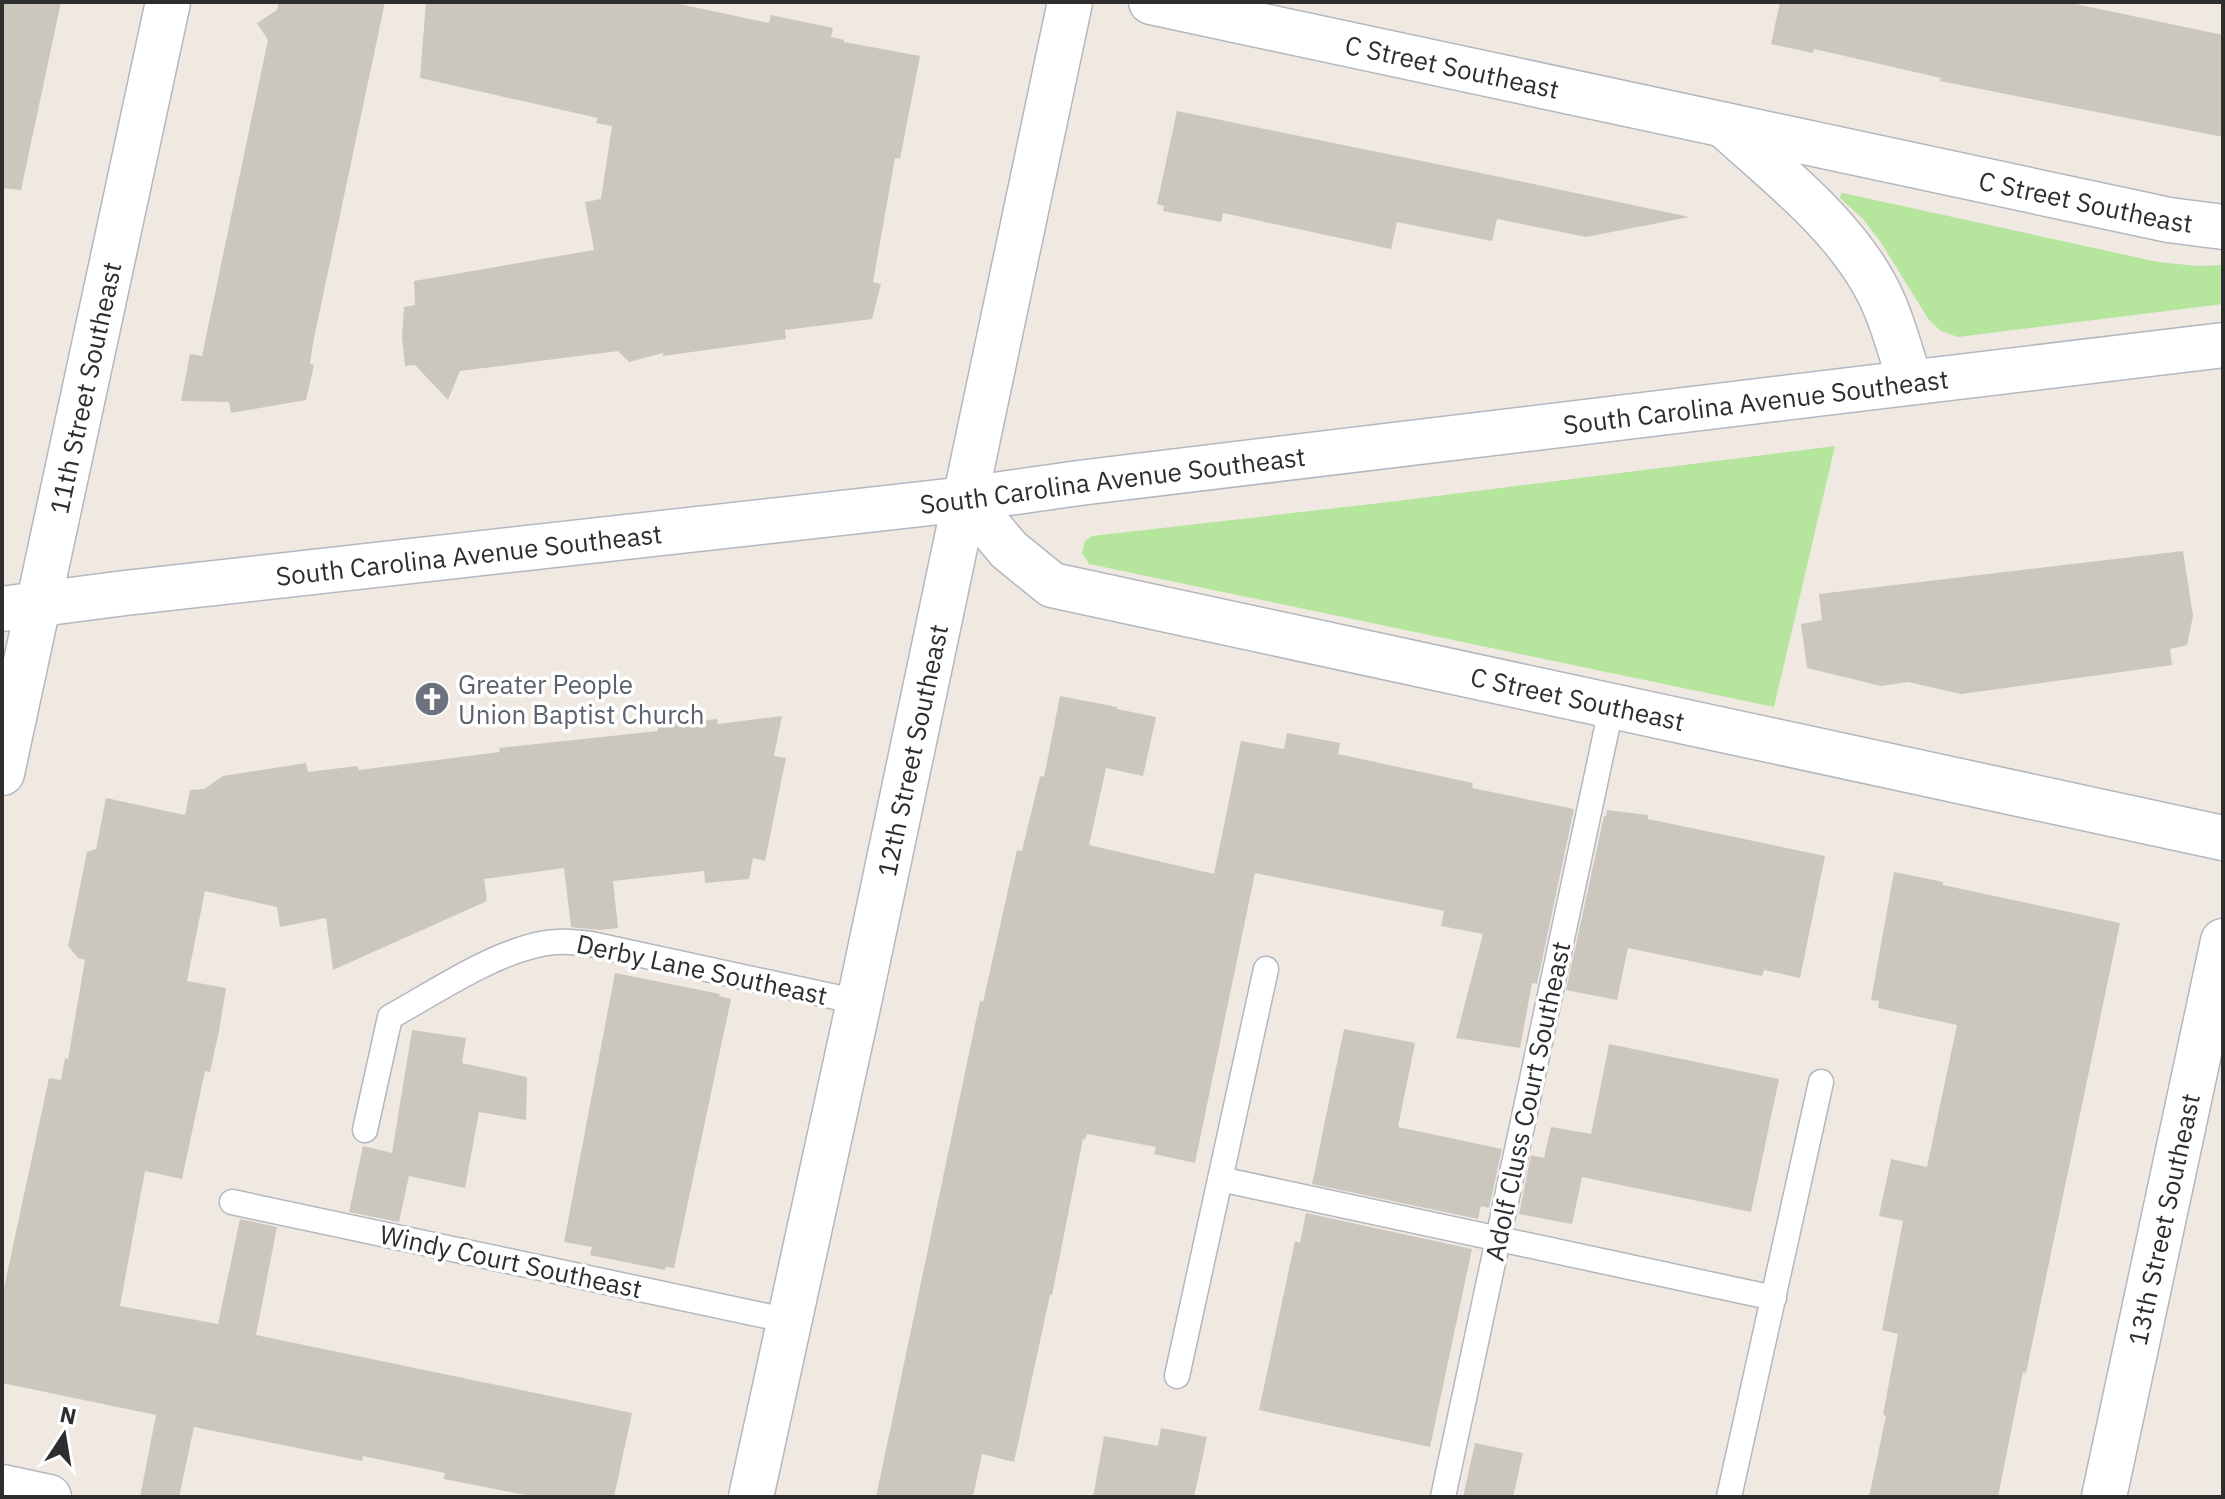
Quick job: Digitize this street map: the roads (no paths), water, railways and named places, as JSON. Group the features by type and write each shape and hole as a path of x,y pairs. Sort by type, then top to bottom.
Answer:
{"street":[{"name":"11th Street Southeast","path":"2,773 20,607 168,2"},
{"name":"12th Street Southeast","path":"751,1497 1070,2"},
{"name":"C Street Southeast","path":"1151,2 2169,220 2223,227"},
{"path":"1722,123 1800,196 1854,254 1886,308 1910,381"},
{"name":"South Carolina Avenue Southeast","path":"20,607 966,499 2223,345"},
{"name":"C Street Southeast","path":"966,499 1009,550 1052,585 2223,838"},
{"name":"13th Street Southeast","path":"2104,1497 2223,941"},
{"path":"2,1487 49,1497"}],"lane":[{"name":"Adolf Cluss Court Southeast","path":"1443,1497 1612,704"},
{"name":"Derby Lane Southeast","path":"365,1130 390,1017 520,949 569,941 591,944 859,1002"},
{"path":"1177,1376 1266,969"},
{"path":"1729,1497 1821,1082"},
{"path":"1220,1179 1774,1298"},
{"name":"Windy Court Southeast","path":"232,1202 790,1321"}],"place":[{"name":"Greater People Union Baptist Church","path":"432,699"}]}
